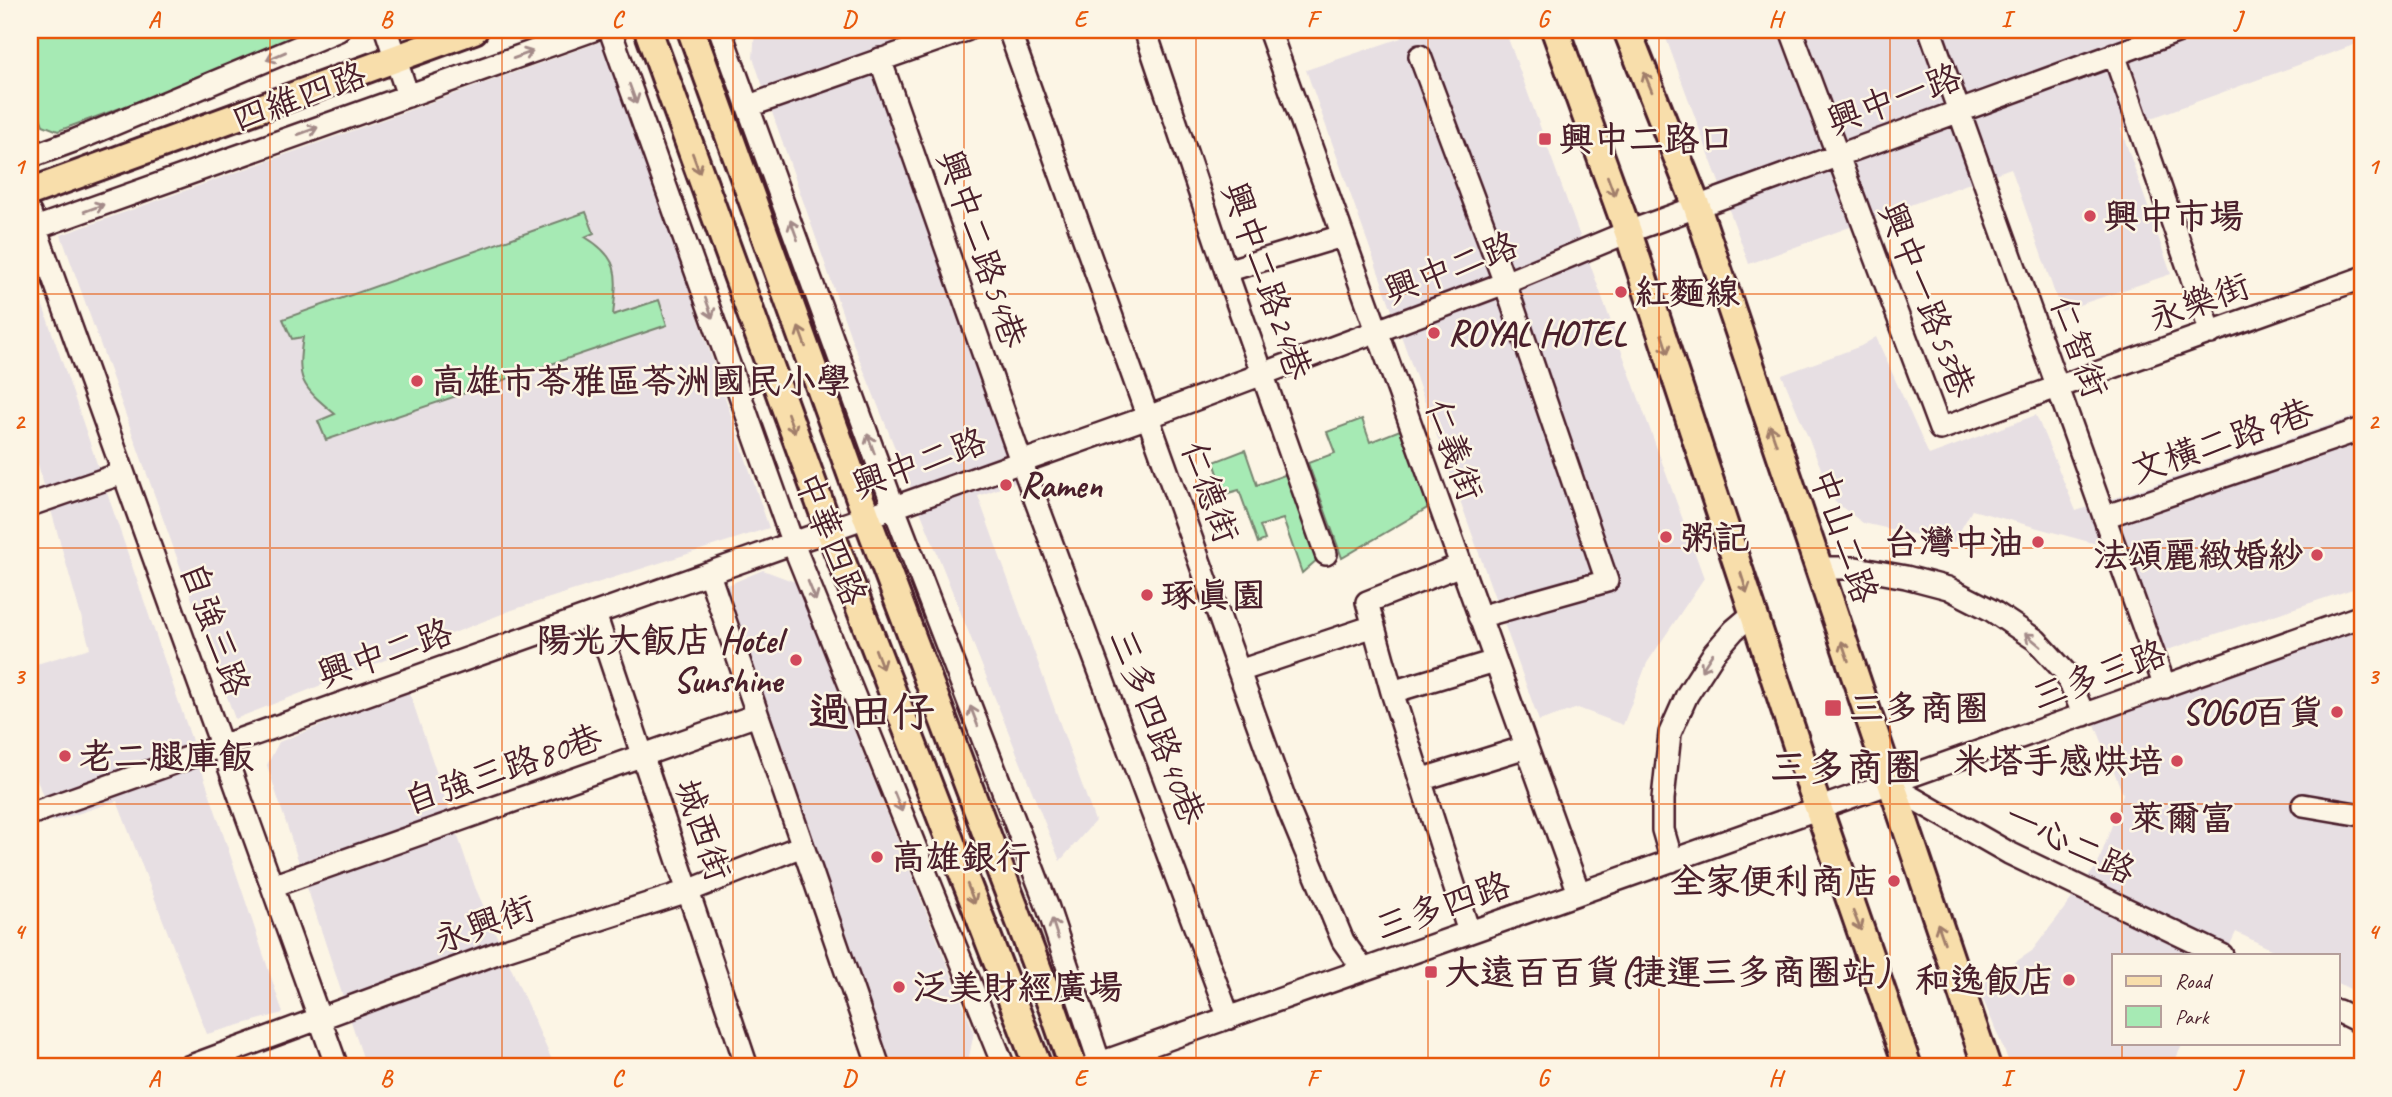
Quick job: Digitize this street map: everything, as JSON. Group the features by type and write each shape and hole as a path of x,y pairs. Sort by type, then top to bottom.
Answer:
{"main road":[{"name":"四維四路","path":"30,192 474,30"},
{"name":"中華四路","path":"648,30 830,531 1038,1067"},
{"name":"中華四路","path":"691,30 867,518 1073,1067"},
{"path":"1555,30 1628,232 1908,1067"},
{"name":"中山二路","path":"1627,30 1697,207 1987,1067"}],"street":[{"name":"四維四路","path":"30,157 76,141 339,30"},
{"path":"386,30 408,96"},
{"name":"四維四路","path":"32,224 593,30"},
{"name":"中華四路","path":"610,30 793,544 1004,1067"},
{"name":"中華四路","path":"720,30 894,509 1048,908 1097,1066"},
{"path":"749,106 966,30"},
{"name":"仁德街","path":"1009,30 1289,811 1339,932 1363,969"},
{"name":"興中二路24巷","path":"1145,30 1226,271 1264,372 1326,554"},
{"name":"仁義街","path":"1269,30 1579,893"},
{"path":"1791,30 1838,155"},
{"name":"仁智街","path":"1930,30 2165,687"},
{"name":"興中一路","path":"1628,232 2182,30"},
{"path":"2115,54 2211,332"},
{"path":"1420,56 1505,283 1607,581 1479,617"},
{"name":"興中二路54巷","path":"880,59 1021,461"},
{"name":"興中一路53巷","path":"1838,155 1940,429 2058,388"},
{"name":"自強三路","path":"32,224 337,1067"},
{"name":"興中二路","path":"30,814 1147,417 1505,283 1628,232"},
{"path":"1226,271 1342,236"},
{"name":"永樂街","path":"2058,388 2362,278"},
{"name":"文橫二路9巷","path":"2104,517 2362,429"},
{"name":"三多四路40巷","path":"1021,461 1229,1018"},
{"path":"30,505 123,473"},
{"path":"1461,565 1367,602 1392,692 1469,932"},
{"path":"1818,568 1856,568 1906,577 1948,588 1992,610 2036,640 2065,672 2084,715"},
{"path":"709,574 878,1067"},
{"path":"1672,861 1663,830 1663,799 1670,733 1687,695 1713,653 1754,613"},
{"name":"城西街","path":"595,614 747,1067"},
{"name":"三多三路","path":"1820,810 2362,616"},
{"path":"1239,671 1374,626"},
{"path":"1392,692 1495,662"},
{"name":"自強三路80巷","path":"272,886 757,715"},
{"path":"1420,780 1526,747"},
{"name":"一心二路","path":"1890,785 2009,853 2220,954"},
{"path":"2303,805 2362,815"},
{"name":"三多四路","path":"1097,1066 1363,969 1820,810"},
{"name":"永興街","path":"188,1067 508,949 688,891 802,846"},
{"path":"2340,1012 2362,1023"}],"shaded area":[{"path":"755,30 953,30 887,53 1039,474 978,496 1095,821 1060,861 851,338 753,58"},
{"path":"1398,30 1505,30 1704,578 1647,663 1623,725 1578,708 1539,721 1306,70 1401,38"},
{"path":"1663,30 2362,30 2362,42 2121,129 2171,274 2061,311 2011,168 1749,264"},
{"name":"高雄市苓雅區苓洲國民小學","path":"605,40 769,528 512,610 235,719 61,235"},
{"path":"30,273 283,1013 207,1034 117,801 52,822 30,760 30,666 90,648 30,436"},
{"path":"1876,337 1929,455 2036,415 2076,511 2362,414 2362,586 2161,652 2130,553 1972,510 1953,543 1863,523 1835,502 1782,375 1861,346"},
{"path":"763,570 795,582 974,1032 967,1067 886,1067 723,587"},
{"path":"2362,627 2362,995 2340,984 2340,954 2281,954 2236,932 2225,954 2112,954 2112,1044 2183,1044 2172,1067 2011,1067 1978,987 2032,951 2098,864 2123,794 2094,722"},
{"path":"409,691 475,887 555,1067 366,1067 267,765 279,742"}],"green space":[{"path":"30,30 332,30 58,131 43,125 30,90"},
{"path":"586,212 594,233 585,237 606,253 614,270 616,290 613,315 659,300 667,325 326,440 318,421 335,414 308,389 300,363 303,337 292,339 283,319"},
{"path":"1362,419 1370,442 1400,430 1429,507 1342,558 1308,463 1335,453 1327,432"},
{"path":"1245,450 1257,485 1290,473 1318,559 1302,573 1283,519 1260,526 1265,540 1258,543 1239,490 1225,494 1214,462"}],"place":[{"name":"興中二路口","path":"1545,139"},
{"name":"興中市場","path":"2090,216"},
{"name":"紅麵線","path":"1621,292"},
{"name":"ROYAL HOTEL","path":"1434,333"},
{"name":"高雄市苓雅區苓洲國民小學","path":"417,381"},
{"name":"Ramen","path":"1006,485"},
{"name":"粥記","path":"1666,537"},
{"name":"台灣中油","path":"2038,542"},
{"name":"法頌麗緻婚紗","path":"2317,555"},
{"name":"琢真園","path":"1147,595"},
{"name":"陽光大飯店 Hotel Sunshine","path":"796,660"},
{"name":"三多商圈","path":"1833,708"},
{"name":"SOGO百貨","path":"2337,712"},
{"name":"老二腿庫飯","path":"65,756"},
{"name":"米塔手感烘培","path":"2177,761"},
{"name":"萊爾富","path":"2116,818"},
{"name":"高雄銀行","path":"877,857"},
{"name":"全家便利商店","path":"1894,881"},
{"name":"大遠百百貨(捷運三多商圈站)","path":"1431,972"},
{"name":"和逸飯店","path":"2069,980"},
{"name":"泛美財經廣場","path":"899,987"}],"district":[{"name":"過田仔","path":"871,712"},
{"name":"三多商圈","path":"1846,767"}]}
